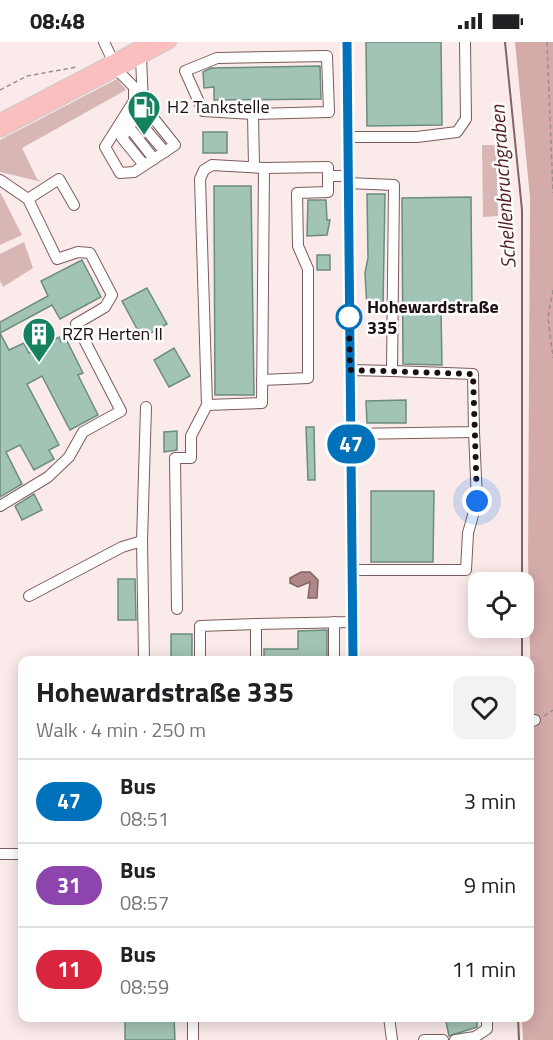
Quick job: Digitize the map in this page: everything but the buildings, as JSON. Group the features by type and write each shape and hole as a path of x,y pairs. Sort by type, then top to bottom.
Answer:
{"main road":[{"path":"0,131 115,65 148,42"},
{"path":"0,120 115,65 141,57 170,42"}],"street":[{"path":"104,42 115,65 134,87 134,101 105,147 120,172 134,172 175,145 143,105"},
{"path":"347,42 353,656"},
{"path":"348,137 417,137 457,132 466,119 465,42"},
{"path":"327,56 329,112 253,114 203,111 185,71 217,58 327,56"},
{"path":"141,57 143,105 122,138 149,162"},
{"path":"207,405 262,403 259,167 253,114"},
{"path":"135,117 165,152"},
{"path":"177,609 176,458 191,458 191,436 207,405 200,179 204,170 212,165 328,166 328,192 297,193 298,246 308,269 308,378 262,380"},
{"path":"328,176 394,184 392,371"},
{"path":"28,199 59,179 74,205"},
{"path":"0,180 28,199 57,259 78,252 90,253 112,296 105,307 76,324 121,411 83,432 69,457 48,477 0,506"},
{"path":"350,370 473,374 477,501 468,533 466,570 352,570"},
{"path":"144,656 142,541 146,407"},
{"path":"351,434 474,432"},
{"path":"29,596 122,547 142,541"},
{"path":"334,622 334,656"},
{"path":"200,656 200,626 353,622"},
{"path":"256,624 256,656"},
{"path":"0,854 18,854"},
{"path":"193,1022 193,1040"},
{"path":"390,1022 392,1040"},
{"path":"455,1040 481,1035 487,1029 487,1022"},
{"path":"424,1040 443,1040"}],"path":[{"path":"547,42 553,193"},
{"path":"0,90 27,76 82,66"},
{"path":"553,290 548,317 553,358"},
{"path":"534,720 553,710"}],"shaded area":[{"path":"515,42 553,42 553,1040 523,1040 522,1022 534,1022 534,656 530,656 530,638 534,638 534,572 528,572 530,198"},
{"path":"117,79 126,90 22,148 37,179 42,182 0,172 0,140"},
{"path":"482,145 496,145 498,216 483,217"},
{"path":"0,192 22,235 0,245"},
{"path":"24,242 33,268 3,287 0,281 0,254"},
{"path":"301,572 310,572 318,580 317,598 308,598 310,582 298,587 290,583 290,578"}],"waterway":[{"name":"Schellenbruchgraben","path":"505,42 522,210 522,572"},
{"name":"Schellenbruchgraben","path":"522,638 522,656"},
{"name":"Schellenbruchgraben","path":"518,1022 519,1040"}],"bus line":[{"name":"47","path":"347,42 353,656"}],"place":[{"name":"H2 Tankstelle","path":"144,136"},
{"name":"Hohewardstraße 335","path":"349,317"},
{"name":"RZR Herten II","path":"39,363"}],"route":[{"path":"349,317 350,370 473,374 477,501"}]}
